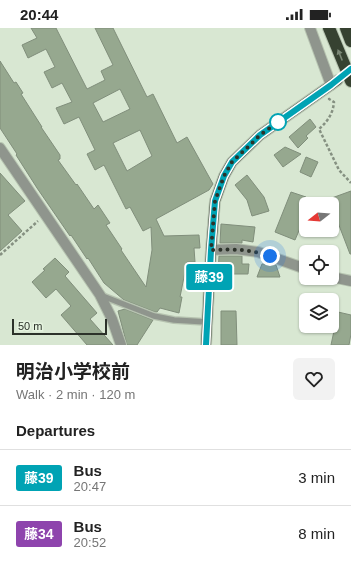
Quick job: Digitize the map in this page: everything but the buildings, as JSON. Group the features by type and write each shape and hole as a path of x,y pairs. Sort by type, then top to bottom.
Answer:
{"highway":[{"path":"330,28 351,81"},
{"path":"346,28 351,41"}],"main road":[{"path":"206,345 215,201 224,176 232,162 260,135 334,83"}],"street":[{"path":"310,28 334,83"},
{"path":"0,148 100,295 112,319 121,345"},
{"path":"211,250 236,249 258,252 299,267"},
{"path":"339,278 351,281"}],"lane":[{"path":"100,295 154,316 174,320 207,322"}],"path":[{"path":"334,97 329,100 334,102 334,108 328,121 319,129 339,170 351,183"},
{"path":"0,255 45,215"}],"bus line":[{"name":"藤39","path":"206,345 215,201 224,176 232,162 260,135 331,85 351,69"}],"route":[{"path":"270,256 258,252 236,249 211,250 215,201 224,176 232,162 260,135 284,118 278,122"}]}
